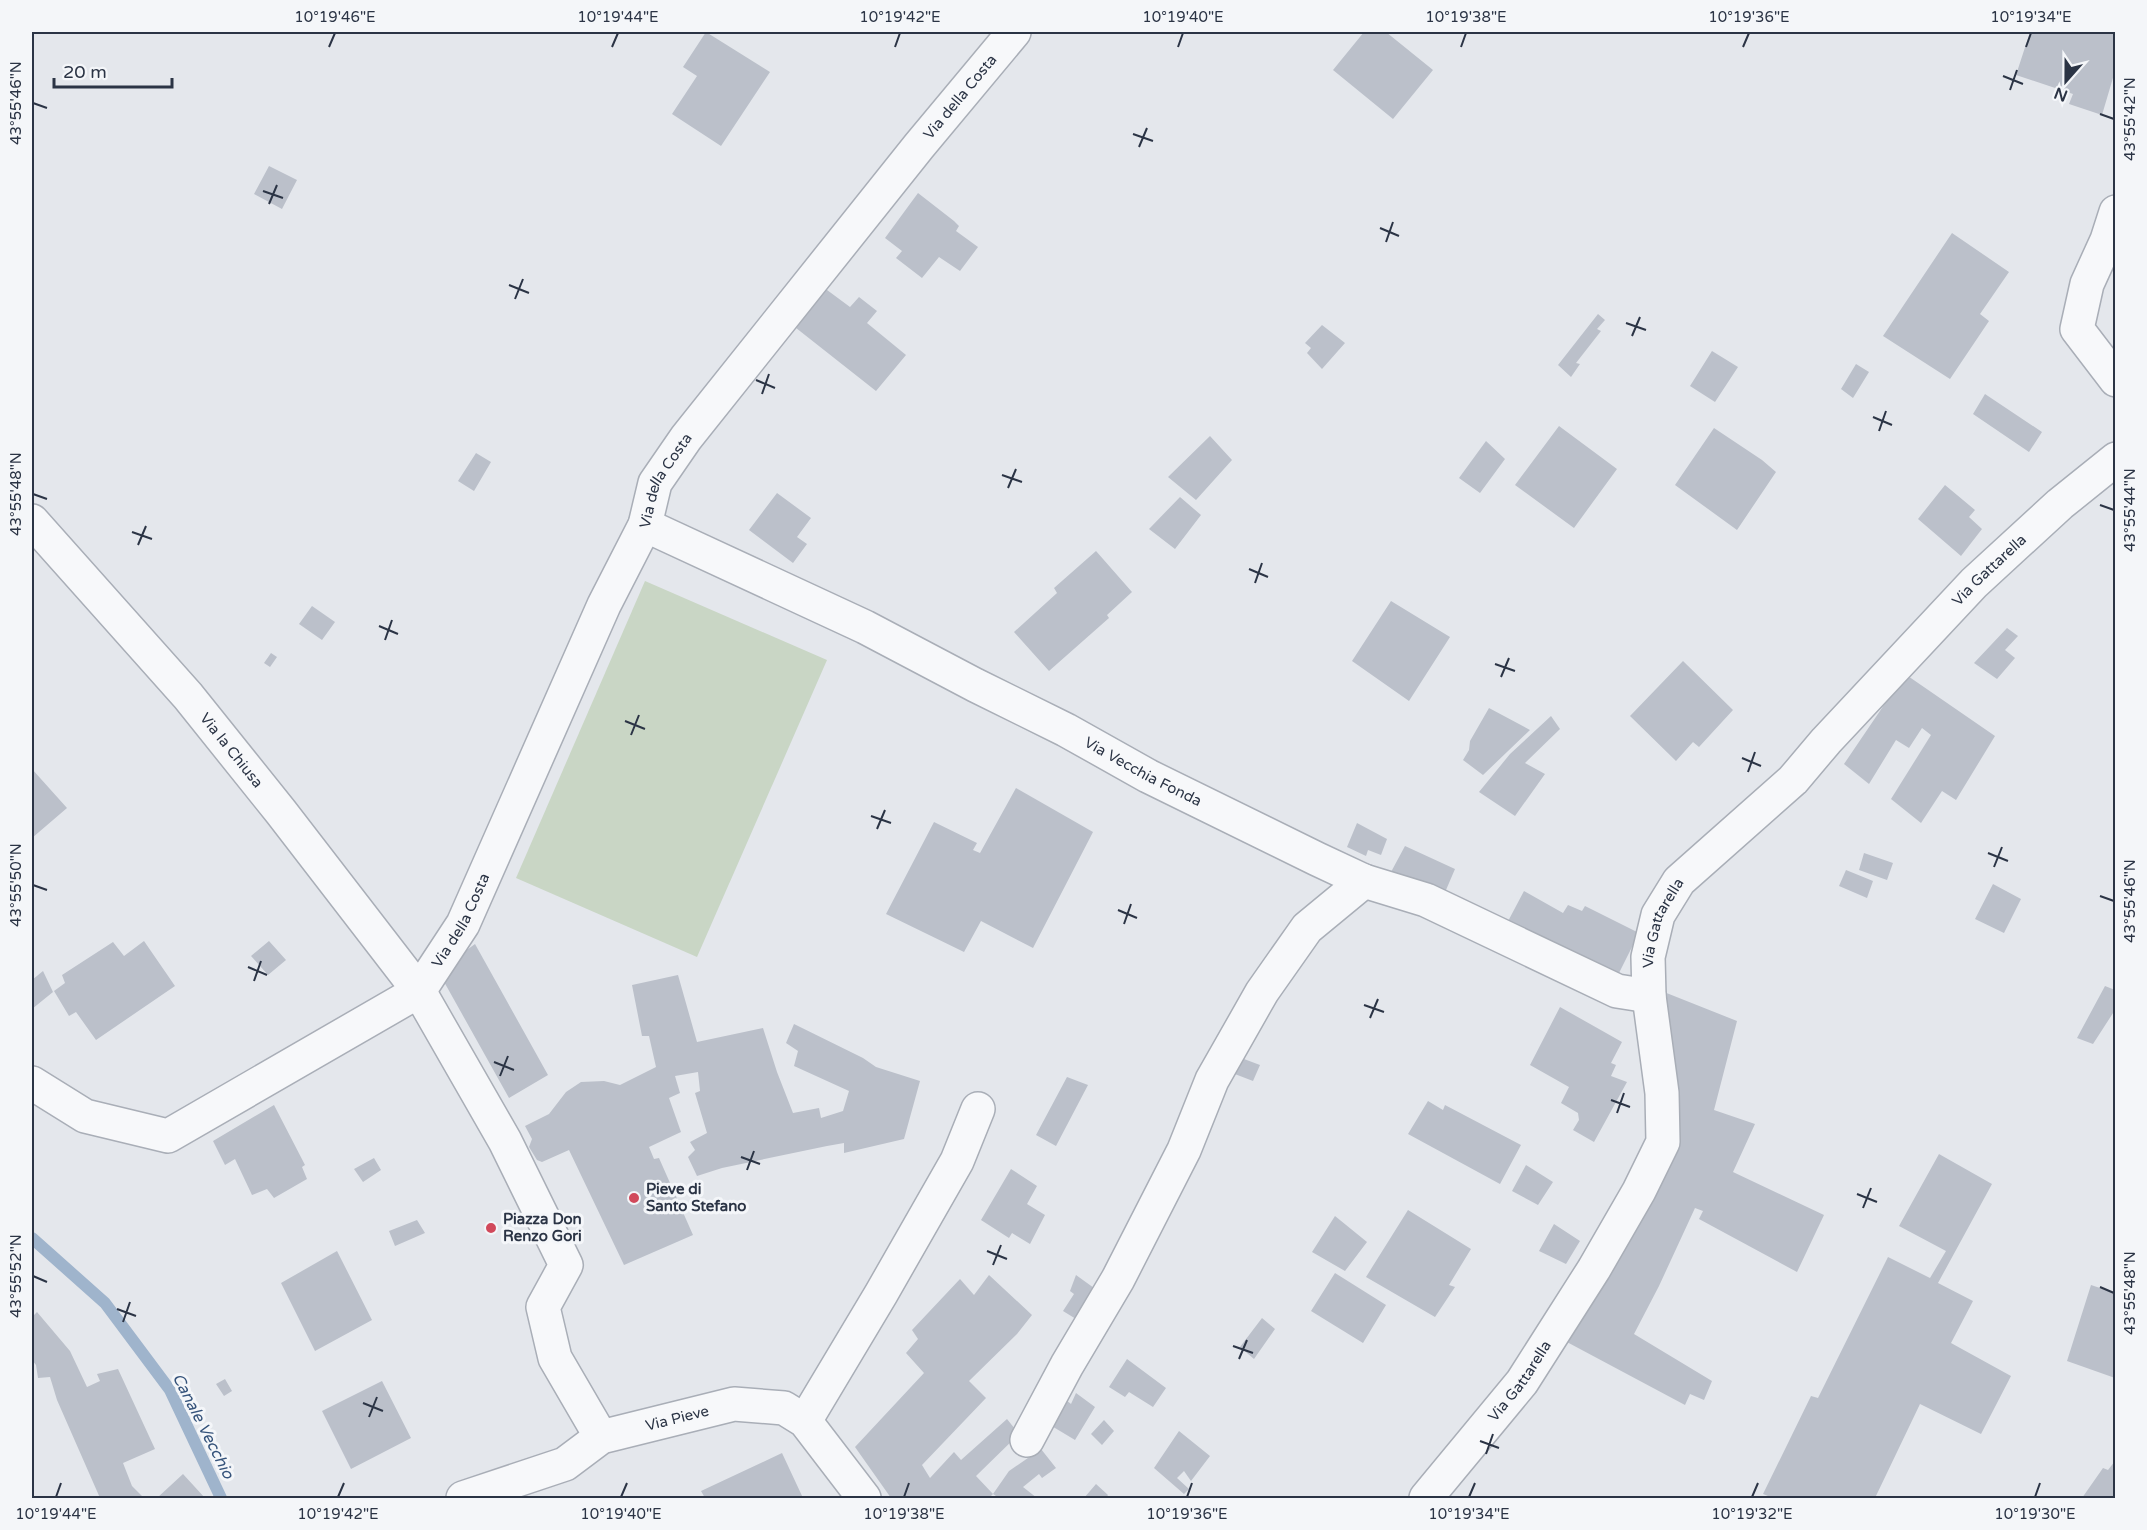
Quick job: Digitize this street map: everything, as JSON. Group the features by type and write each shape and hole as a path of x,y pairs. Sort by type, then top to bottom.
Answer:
{"street":[{"name":"Via della Costa","path":"419,991 463,924 604,605 645,525 655,483 686,438 919,146 1014,32"},
{"path":"2115,212 2107,240 2087,284 2077,329 2115,380"},
{"name":"Via Gattarella","path":"1426,1498 1522,1382 1594,1269 1664,1142 1662,1093 1649,996 1648,957 1658,915 1679,881 1793,780 1826,741 1974,583 2060,504 2115,459"},
{"name":"Via la Chiusa","path":"32,521 188,696 419,991 505,1141 566,1265 543,1306 555,1358 601,1437"},
{"name":"Via Vecchia Fonda","path":"645,525 866,627 1066,730 1148,776 1364,881 1426,900 1617,991 1649,996"},
{"path":"1027,1440 1067,1365 1118,1279 1184,1150 1212,1080 1262,992 1307,928 1364,881"},
{"path":"32,1083 85,1116 168,1136 419,991"},
{"path":"805,1421 957,1161 978,1109"},
{"name":"Via Pieve","path":"464,1498 565,1464 601,1437 734,1404 784,1408 805,1421 864,1498"}],"green space":[{"path":"645,581 827,660 697,957 516,878"}],"building":[{"path":"706,32 770,72 721,146 672,114 697,76 683,67"},
{"path":"1364,32 1386,32 1433,70 1393,119 1333,70"},
{"path":"2030,32 2115,32 2115,71 2102,115 2069,104 2073,94 2016,75"},
{"path":"269,166 297,180 282,209 254,194"},
{"path":"918,193 954,221 959,226 956,231 978,247 960,271 939,257 922,278 896,258 902,251 885,238"},
{"path":"1952,233 2009,272 1980,314 1989,321 1950,379 1883,336"},
{"path":"823,287 850,307 859,297 877,311 867,323 906,355 876,391 791,324"},
{"path":"1598,314 1605,320 1597,329 1601,331 1576,363 1580,364 1571,377 1558,365"},
{"path":"1322,325 1345,343 1322,369 1307,353 1311,348 1305,343"},
{"path":"1712,351 1738,367 1715,402 1690,386"},
{"path":"1856,364 1869,372 1853,398 1841,389"},
{"path":"1985,394 2042,432 2029,452 1973,414"},
{"path":"1559,426 1617,469 1574,528 1515,485"},
{"path":"1714,428 1776,472 1737,530 1675,485"},
{"path":"1210,436 1232,460 1196,500 1168,477"},
{"path":"1486,441 1505,459 1480,493 1459,478"},
{"path":"476,453 491,462 474,491 458,481"},
{"path":"1945,485 1975,510 1969,517 1982,529 1961,556 1918,519"},
{"path":"777,493 811,518 797,537 807,544 793,563 749,530"},
{"path":"1180,497 1201,515 1175,549 1149,529"},
{"path":"1096,551 1132,592 1107,615 1109,618 1049,671 1014,632 1057,593 1054,588"},
{"path":"1391,601 1450,637 1409,701 1352,661"},
{"path":"312,606 335,622 322,640 299,624"},
{"path":"2007,628 2018,636 2005,650 2015,658 1997,679 1974,663"},
{"path":"271,653 277,657 270,667 264,663"},
{"path":"1683,661 1733,710 1699,747 1693,742 1676,761 1630,716"},
{"path":"1905,674 1995,736 1956,800 1942,791 1921,823 1891,799 1931,735 1922,728 1909,748 1896,740 1869,784 1844,764"},
{"path":"1489,708 1530,730 1483,775 1463,760 1469,750 1470,741"},
{"path":"1551,716 1560,729 1525,763 1545,774 1515,816 1479,792 1510,754"},
{"path":"32,769 67,808 32,838"},
{"path":"1016,788 1093,832 1033,948 981,921 964,952 886,914 934,822 977,843 973,850 980,853"},
{"path":"1357,823 1387,839 1381,855 1368,850 1366,856 1347,847"},
{"path":"1405,846 1455,869 1443,897 1391,872"},
{"path":"1864,853 1893,863 1887,880 1859,870"},
{"path":"1846,870 1873,881 1867,898 1839,886"},
{"path":"1993,884 2021,899 2004,933 1975,919"},
{"path":"1524,891 1563,913 1568,905 1582,911 1585,906 1639,933 1615,981 1506,925"},
{"path":"144,941 175,986 96,1040 76,1012 69,1016 54,991 65,983 62,975 113,942 124,956"},
{"path":"269,941 286,960 268,975 251,956"},
{"path":"475,944 548,1075 509,1098 438,971"},
{"path":"43,971 53,992 32,1009 32,980"},
{"path":"678,975 697,1042 763,1028 793,1113 819,1108 821,1118 843,1111 849,1091 794,1066 798,1051 786,1043 794,1024 863,1058 876,1067 920,1081 904,1139 844,1153 844,1143 827,1146 722,1168 697,1176 688,1157 695,1150 690,1142 707,1133 695,1093 700,1091 698,1072 675,1076 680,1093 669,1098 681,1132 649,1147 654,1159 659,1158 693,1235 624,1265 569,1150 542,1162 537,1160 529,1147 532,1139 525,1126 549,1114 566,1092 581,1082 604,1081 620,1085 656,1067 649,1036 642,1036 632,985"},
{"path":"2105,986 2115,990 2115,1010 2093,1044 2077,1038"},
{"path":"1664,992 1737,1021 1714,1110 1755,1124 1733,1172 1824,1215 1797,1272 1699,1219 1703,1211 1695,1208 1634,1334 1712,1381 1704,1400 1690,1394 1685,1405 1565,1341 1650,1184"},
{"path":"1560,1007 1622,1042 1611,1063 1616,1065 1611,1076 1627,1082 1594,1142 1573,1130 1579,1120 1578,1113 1561,1103 1569,1087 1530,1065"},
{"path":"1236,1056 1260,1065 1253,1081 1227,1071"},
{"path":"1067,1077 1088,1085 1056,1146 1036,1135"},
{"path":"1428,1101 1443,1110 1445,1105 1521,1145 1500,1184 1408,1134"},
{"path":"274,1105 305,1165 302,1167 307,1179 274,1198 267,1189 252,1195 235,1159 225,1165 213,1141"},
{"path":"1939,1154 1992,1184 1938,1283 1973,1301 1951,1343 2011,1376 1981,1434 1920,1404 1875,1498 1773,1498 1763,1494 1811,1396 1818,1398 1888,1257 1930,1278 1946,1251 1899,1226"},
{"path":"374,1158 381,1170 363,1182 354,1169"},
{"path":"1526,1165 1553,1182 1538,1205 1512,1191"},
{"path":"1011,1169 1037,1186 1027,1204 1045,1215 1030,1244 1012,1233 1009,1238 981,1220"},
{"path":"1408,1210 1471,1249 1449,1285 1455,1287 1435,1317 1366,1277"},
{"path":"1335,1216 1367,1242 1345,1271 1312,1252"},
{"path":"417,1220 425,1233 395,1246 389,1231"},
{"path":"1554,1224 1580,1241 1566,1264 1539,1251"},
{"path":"337,1251 372,1320 315,1351 281,1283"},
{"path":"1335,1273 1386,1305 1363,1343 1311,1311"},
{"path":"989,1275 1032,1315 1017,1334 969,1381 986,1398 922,1465 930,1478 954,1452 961,1460 1007,1419 1019,1434 976,1476 993,1494 989,1498 891,1498 855,1447 924,1373 906,1353 918,1339 912,1330 960,1279 974,1295"},
{"path":"1076,1275 1094,1288 1076,1319 1063,1311 1074,1294 1070,1291"},
{"path":"2091,1285 2115,1293 2115,1378 2067,1361"},
{"path":"37,1312 70,1351 87,1387 100,1381 97,1374 118,1369 155,1449 123,1463 132,1486 144,1498 100,1498 57,1400 50,1377 38,1378 36,1365 32,1360 32,1317"},
{"path":"1262,1318 1275,1329 1254,1359 1240,1347"},
{"path":"1127,1359 1166,1388 1153,1407 1129,1392 1125,1397 1109,1387"},
{"path":"225,1379 232,1391 224,1396 216,1384"},
{"path":"382,1381 411,1438 351,1469 322,1411"},
{"path":"1076,1393 1095,1407 1075,1440 1045,1422 1061,1396 1071,1404"},
{"path":"1104,1420 1114,1431 1102,1445 1091,1434"},
{"path":"1179,1431 1210,1456 1191,1481 1184,1471 1177,1478 1189,1489 1184,1494 1154,1468"},
{"path":"1041,1449 1056,1468 1042,1478 1039,1474 1023,1487 1037,1498 999,1498 993,1494 1009,1471"},
{"path":"782,1453 803,1498 705,1498 701,1491"},
{"path":"2115,1461 2115,1498 2082,1498 2103,1468 2108,1470"},
{"path":"183,1474 205,1498 157,1498"},
{"path":"1096,1484 1108,1495 1106,1498 1084,1498"}],"waterway":[{"name":"Canale Vecchio","path":"32,1238 105,1303 170,1390 221,1498"}],"place":[{"name":"Pieve di Santo Stefano","path":"634,1198"},
{"name":"Piazza Don Renzo Gori","path":"491,1228"}]}
